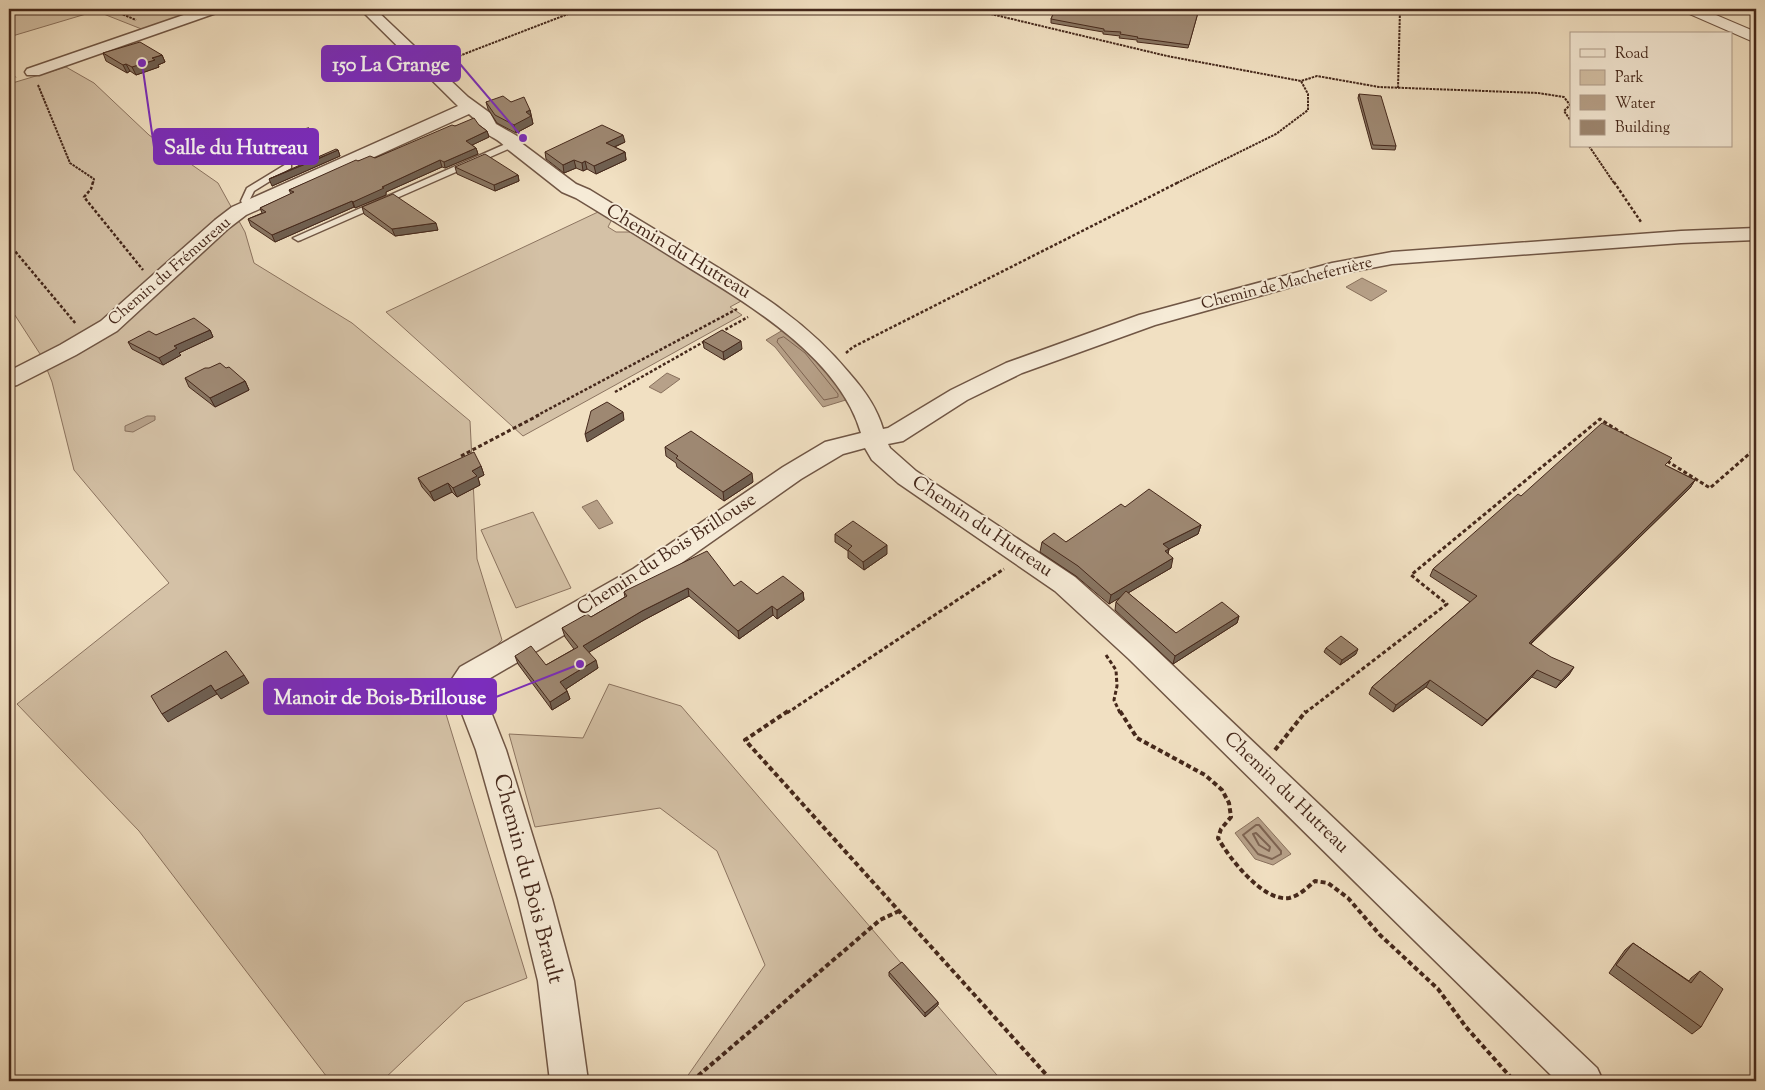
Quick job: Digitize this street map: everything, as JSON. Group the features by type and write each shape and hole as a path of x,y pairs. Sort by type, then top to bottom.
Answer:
{"street":[{"path":"33,72 214,9"},
{"name":"Chemin du Hutreau","path":"367,9 427,68 470,107 484,117 489,126 510,140 512,144 569,188 583,194 761,303 795,329 831,365 863,405 881,454 894,467 1065,584 1139,650 1584,1081"},
{"path":"1690,9 1756,38"},
{"name":"Chemin du Frémureau","path":"9,380 109,326 222,224 249,207 470,107"},
{"name":"Chemin de Macheferrière","path":"874,438 895,436 959,395 985,381 1073,346 1147,320 1332,269 1392,258 1756,234"},
{"name":"Chemin du Bois Brillouse","path":"465,682 470,675 643,576 809,463 841,445 874,438"},
{"name":"Chemin du Bois Brault","path":"465,682 491,750 535,898 556,981 569,1081"}],"lane":[{"path":"298,238 512,144"},
{"path":"249,207 245,201 250,190 288,166"}],"path":[{"path":"9,9 33,13 78,9"},
{"path":"427,68 581,9"},
{"path":"970,9 1167,56 1301,81 1317,76 1379,87 1538,93 1564,97 1570,105 1564,111 1570,120"},
{"path":"1398,88 1400,9"},
{"path":"33,72 70,164 94,179 84,197 155,285"},
{"path":"831,365 854,348 1024,259 1276,134 1308,110 1308,94 1301,81"},
{"path":"1590,148 1653,240"},
{"path":"9,244 88,338"},
{"path":"716,335 761,303"},
{"path":"461,456 761,303"},
{"path":"615,392 708,340"},
{"path":"1261,768 1307,710 1447,604 1411,575 1600,419 1634,440"},
{"path":"1659,456 1710,488 1756,448"},
{"path":"1010,565 745,740 1052,1081"},
{"path":"1100,649 1116,670 1117,686 1114,700 1123,718 1137,738 1205,775 1222,790 1230,802 1231,817 1221,829 1218,838 1222,850 1262,890 1275,898 1289,898 1315,880 1328,884 1348,898 1380,935 1438,989 1466,1027 1514,1081"},
{"path":"692,1081 880,920 899,911"}],"green space":[{"path":"9,9 207,9 144,30 96,11 9,37"},
{"path":"66,67 94,83 149,135 218,183 245,232 254,263 352,323 470,421 477,559 502,640 442,701 527,978 465,1002 382,1081 330,1081 139,831 17,704 169,583 74,470 52,382 42,357 9,306 9,84"},
{"path":"598,212 612,219 608,227 616,232 633,232 743,300 730,307 742,315 523,436 386,312"},
{"path":"533,512 571,588 516,608 481,530"},
{"path":"609,684 681,706 1002,1081 684,1081 765,965 717,851 660,808 535,827 509,734 583,738"}],"water":[{"path":"1362,278 1387,291 1371,301 1346,287"},
{"path":"783,330 808,350 849,399 823,407 775,347 766,340"},
{"path":"667,373 680,379 661,393 649,387"},
{"path":"147,416 155,416 155,420 133,432 125,431 125,426"},
{"path":"597,500 613,523 599,529 582,507"},
{"path":"1258,817 1291,854 1273,865 1255,859 1235,833"}],"building":[{"path":"1043,9 1199,9 1189,45 1137,38 1120,34 1121,32 1104,31 1104,29 1051,19 1055,10"},
{"path":"140,42 162,55 152,58 155,60 132,67 126,64 123,65 103,53"},
{"path":"1359,94 1381,96 1396,146 1373,145"},
{"path":"503,96 511,102 524,97 530,110 526,112 531,116 514,125 495,115 486,102"},
{"path":"474,118 487,131 466,141 476,148 444,162 440,160 353,202 272,235 248,219 266,212 260,208 294,192 289,190 356,160 358,161 370,156 375,158 452,125 455,126"},
{"path":"602,125 623,135 606,143 625,152 594,166 585,161 582,163 574,160 563,165 545,152"},
{"path":"309,128 316,155 279,133"},
{"path":"336,149 338,150 269,179 300,165"},
{"path":"485,154 518,175 494,185 455,167"},
{"path":"393,194 436,223 392,229 362,207"},
{"path":"194,318 210,330 174,346 177,348 159,358 128,342 149,331 156,335"},
{"path":"722,330 741,341 723,352 703,341"},
{"path":"220,363 226,368 229,367 245,381 210,398 185,378 205,368"},
{"path":"607,402 623,412 585,434 591,411"},
{"path":"1602,423 1672,458 1665,465 1695,480 1529,643 1551,657 1574,667 1561,681 1537,670 1487,720 1430,680 1396,705 1372,687 1477,596 1433,569 1518,494 1521,496"},
{"path":"691,431 752,473 723,492 676,458 678,456 665,447"},
{"path":"474,452 481,466 472,471 477,476 453,488 448,483 430,492 418,478"},
{"path":"1149,489 1201,525 1163,544 1169,549 1165,551 1173,558 1111,595 1078,566 1042,542 1054,533 1066,542 1121,504 1125,507"},
{"path":"853,521 887,545 863,562 848,550 852,546 835,534"},
{"path":"707,551 734,586 741,581 757,594 783,576 803,592 777,610 772,606 738,631 688,588 642,611 583,646 596,660 560,682 567,691 550,702 515,656 531,646 546,665 578,647 562,628 587,614 591,617 627,596 624,592 627,590"},
{"path":"1126,591 1176,633 1222,602 1239,616 1175,656 1116,602"},
{"path":"1341,636 1358,649 1342,660 1326,648"},
{"path":"226,651 244,675 215,691 211,685 162,714 151,696"},
{"path":"1633,943 1691,983 1700,971 1723,989 1701,1027 1616,965"},
{"path":"902,962 938,1002 925,1013 889,972"}],"place":[{"name":"Salle du Hutreau","path":"142,63"},
{"name":"150 La Grange","path":"523,138"},
{"name":"Manoir de Bois-Brillouse","path":"580,664"}]}
